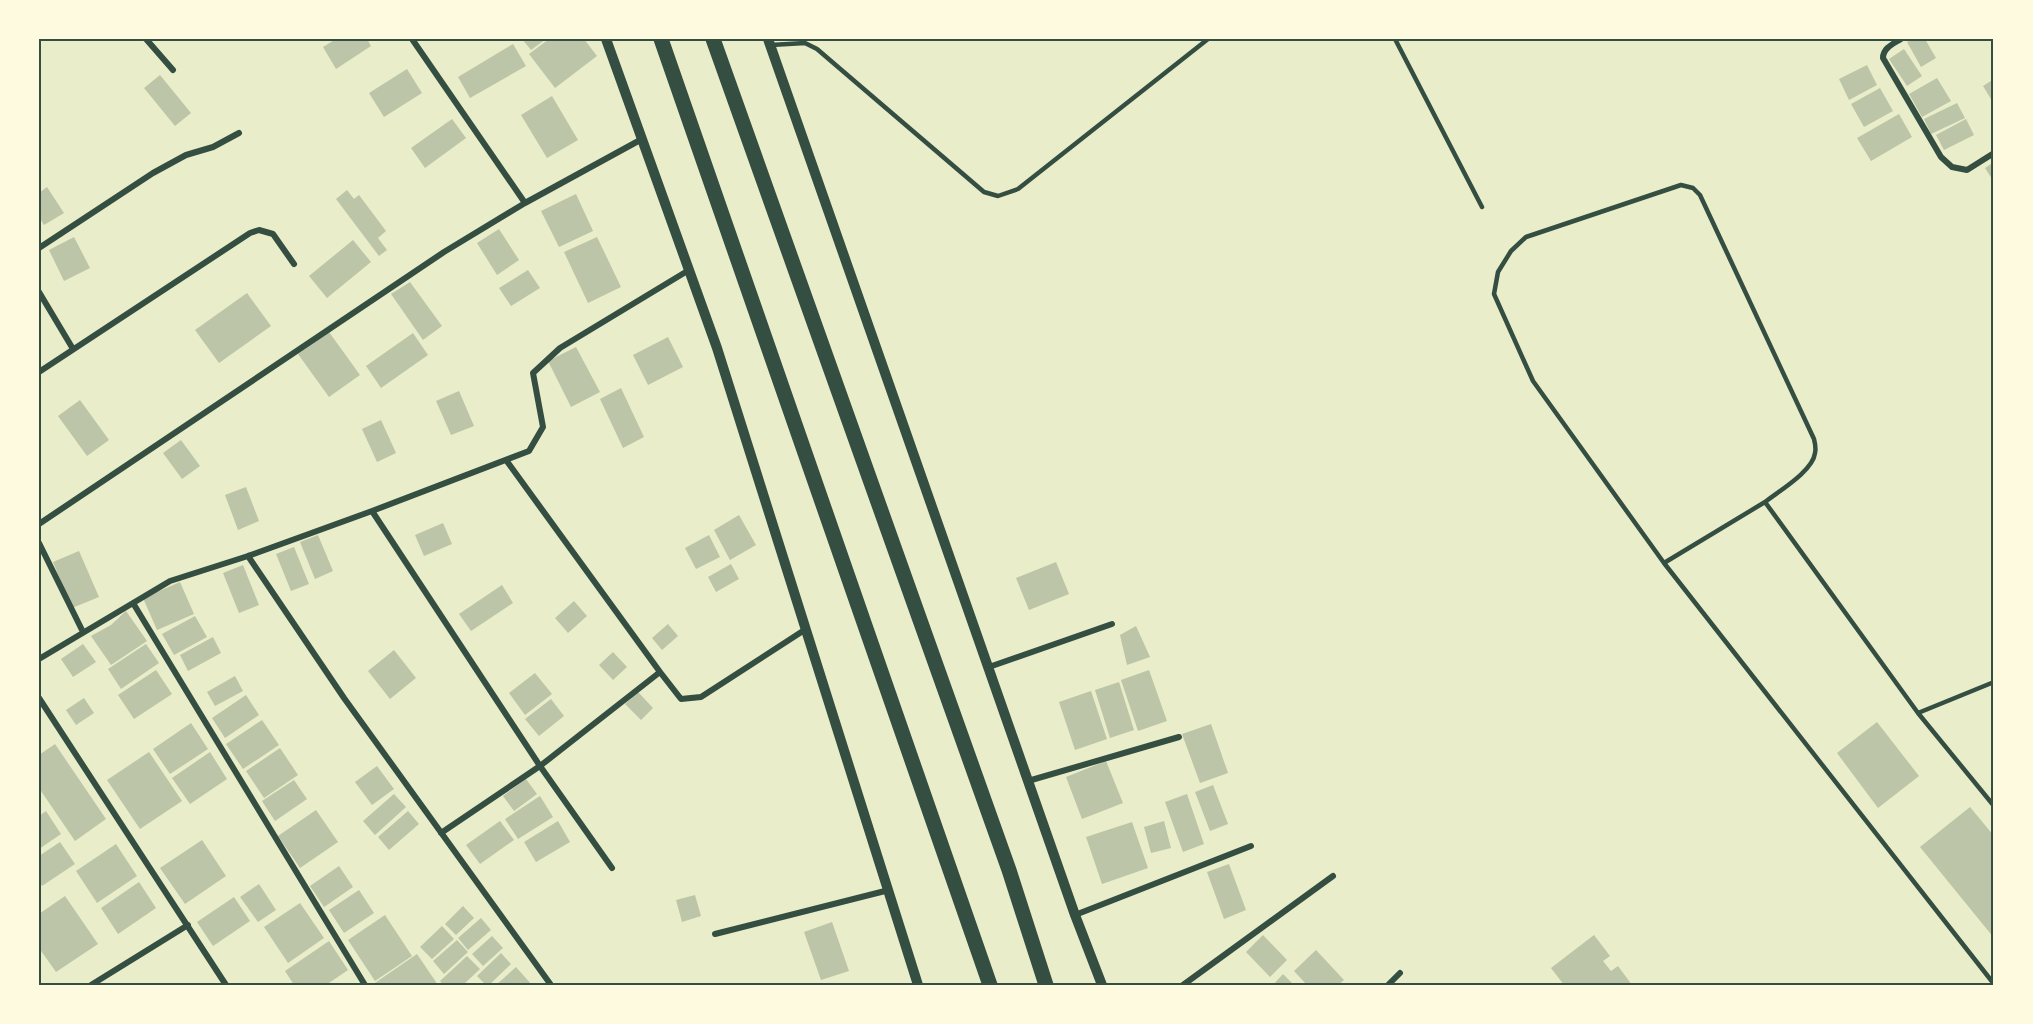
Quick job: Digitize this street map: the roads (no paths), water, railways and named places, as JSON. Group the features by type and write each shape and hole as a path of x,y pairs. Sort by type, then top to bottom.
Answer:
{"highway":[{"path":"661,39 990,985"},
{"path":"712,39 1009,870 1046,985"}],"street":[{"path":"147,39 173,70"},
{"path":"412,39 525,203"},
{"path":"606,39 717,348 918,985"},
{"path":"1901,39 1888,47 1883,53 1883,58 1941,157 1952,167 1967,170 1994,153"},
{"path":"769,42 1075,915 1102,985"},
{"path":"39,248 153,173 186,155 213,147 239,133"},
{"path":"39,524 444,252 525,203 642,139"},
{"path":"39,372 250,233 259,230 273,234 294,264"},
{"path":"39,659 170,581 248,556 529,451 543,427 533,373 560,348 689,270"},
{"path":"39,292 73,349"},
{"path":"506,460 681,699 701,697 806,629"},
{"path":"372,511 540,766 612,868"},
{"path":"39,543 83,632"},
{"path":"248,556 344,698 551,985"},
{"path":"133,603 365,985"},
{"path":"989,667 1112,624"},
{"path":"441,833 540,766 660,672"},
{"path":"39,698 226,985"},
{"path":"1028,781 1179,737"},
{"path":"1075,915 1251,846"},
{"path":"1183,985 1333,876"},
{"path":"715,934 889,890"},
{"path":"91,985 188,925"},
{"path":"1388,985 1400,973"}],"lane":[{"path":"769,42 805,43 817,49 984,192 998,196 1018,189 1208,39"},
{"path":"1395,39 1482,207"},
{"path":"1664,563 1765,502 1804,472 1815,454 1814,438 1700,195 1693,188 1682,184 1526,237 1511,251 1498,272 1494,294 1533,381 1664,563 1994,984"},
{"path":"1765,502 1918,713 1994,806"},
{"path":"1918,713 1994,682"}]}
